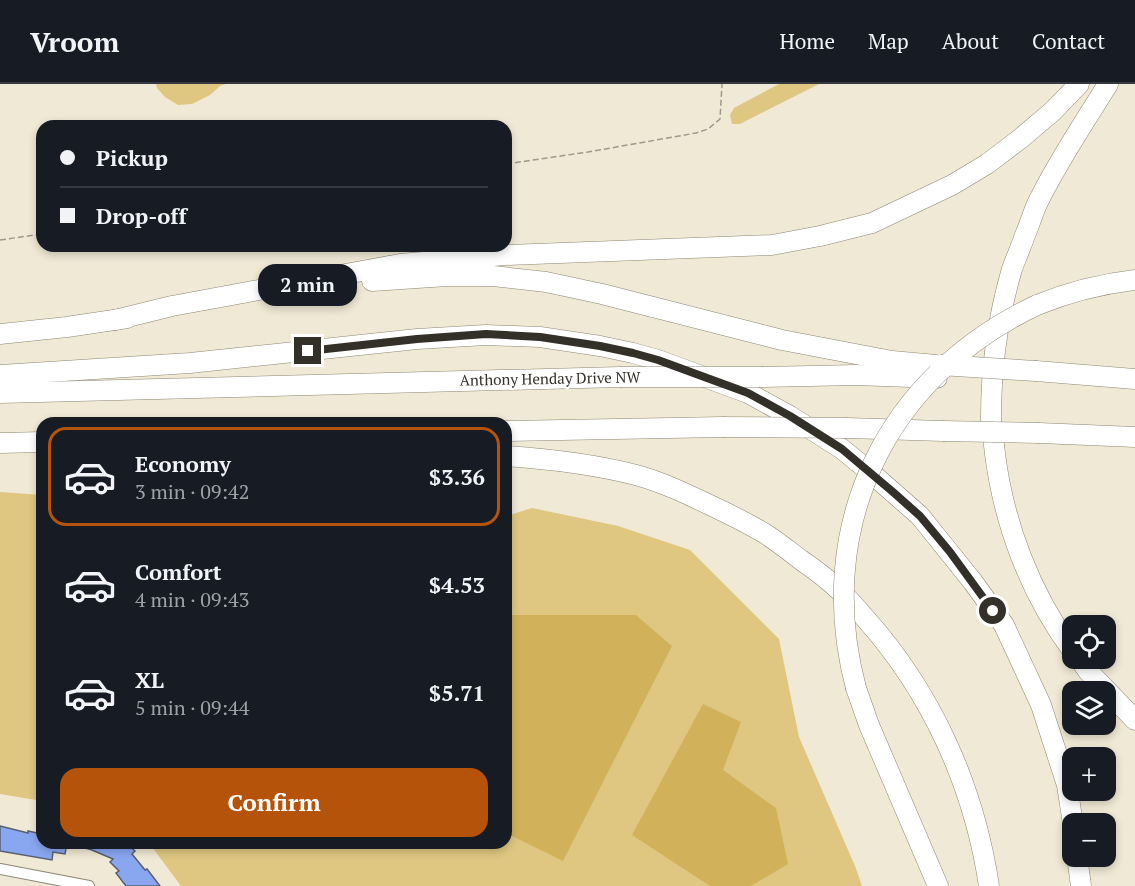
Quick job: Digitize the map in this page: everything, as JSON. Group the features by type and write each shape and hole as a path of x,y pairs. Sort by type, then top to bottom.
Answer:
{"highway":[{"path":"116,320 172,306 400,264 505,255 772,245 820,236 872,222 952,185 987,164 1020,139 1053,111 1079,84"},
{"path":"1062,635 1035,588 1020,554 999,482 991,420 994,359 1012,268 1038,202 1060,161 1108,84"},
{"path":"0,334 171,313 389,279 493,276 546,282 602,294 782,340 936,371"},
{"path":"938,886 868,725 852,670 843,611 844,571 853,519 862,488 874,461 899,418 941,369 984,334 1010,318 1066,294 1105,284 1135,280"},
{"path":"0,375 190,363 406,340 486,334 540,337 633,353 748,393 842,449 878,478 920,516 973,582 1004,625 1041,705 1067,785 1071,813"},
{"name":"Anthony Henday Drive NW","path":"0,393 620,377 856,375 936,371 1036,377 1135,388"},
{"path":"1036,377 1135,379"},
{"path":"512,431 723,427 846,428 1097,435 1135,439"},
{"path":"0,443 36,442"},
{"path":"512,457 590,466 637,476 676,489 764,533 841,591 884,639 916,686 940,729 968,795 989,886"},
{"path":"1088,669 1135,720"},
{"path":"1078,867 1081,886"}],"street":[{"path":"0,869 89,886"}],"path":[{"path":"512,163 599,150 708,129 720,118 722,84"},
{"path":"0,240 36,235"}],"shaded area":[{"path":"156,84 226,84 192,104 178,105 165,97"},
{"path":"779,84 819,84 740,124 732,124 730,115 734,108"},
{"path":"0,492 36,495 36,800 0,794"},
{"path":"532,508 618,526 690,550 779,639 799,737 862,886 181,886 153,849 512,849 512,514"},
{"path":"512,615 636,615 672,646 563,861 512,836"},
{"path":"703,704 741,722 723,770 776,808 788,864 751,886 710,886 632,835"}],"building":[{"path":"0,826 36,833 36,849 66,849 65,854 53,852 52,860 0,851"},
{"path":"88,849 133,849 135,851 132,854 160,886 126,886 116,873 119,871 110,862 113,859"}],"route":[{"path":"308,351 486,334 540,337 633,353 748,393 842,449 920,516 950,552 993,611"}]}
